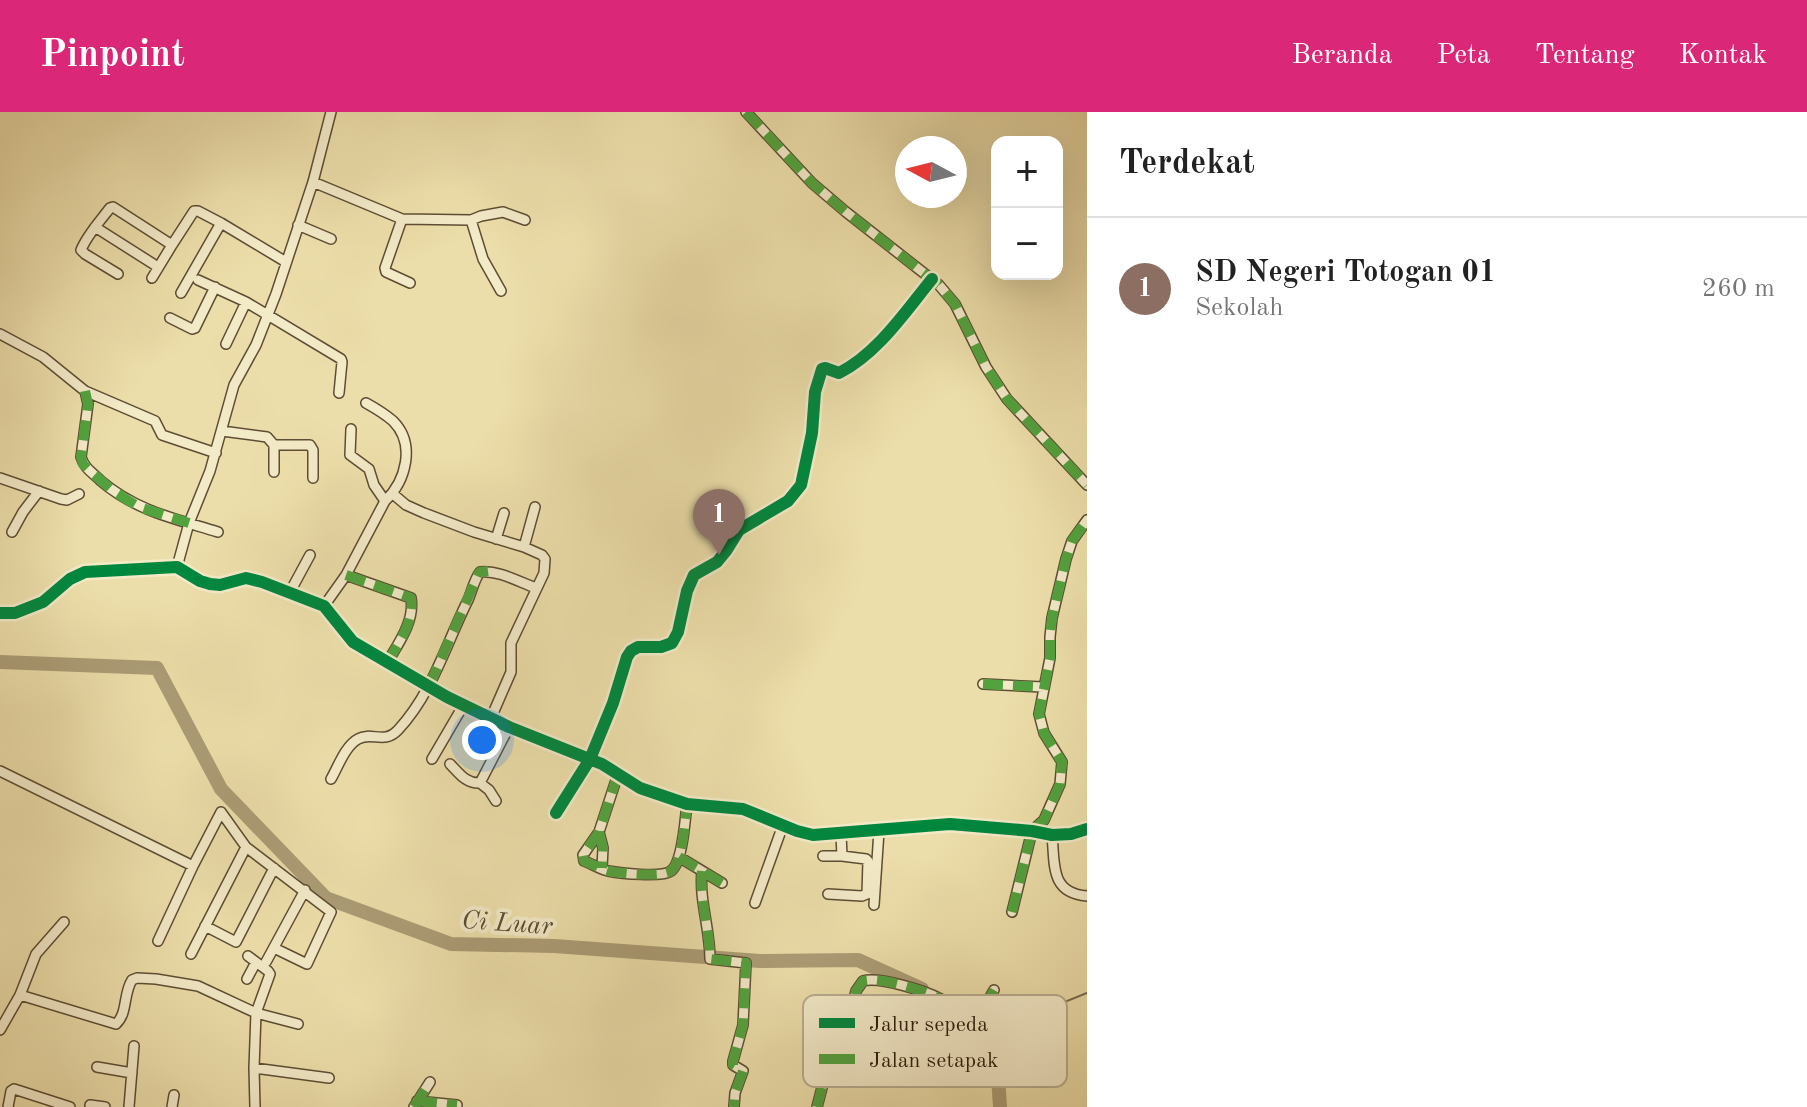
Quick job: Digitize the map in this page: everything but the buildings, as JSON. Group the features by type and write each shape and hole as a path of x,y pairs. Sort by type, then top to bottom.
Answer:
{"street":[{"path":"177,567 189,523 216,453 234,385 256,345 286,262 313,182 331,112"},
{"path":"746,112 812,183 939,285 955,304 986,367 1007,399 1087,485"},
{"path":"313,182 402,219 471,220 503,212 525,220"},
{"path":"118,274 82,253 81,248 110,208 115,207 172,245"},
{"path":"152,278 195,211 286,262"},
{"path":"402,219 385,268 386,272 410,283"},
{"path":"471,220 483,259 501,291"},
{"path":"181,293 221,223"},
{"path":"298,225 331,239"},
{"path":"95,227 158,267"},
{"path":"556,813 590,759 631,651 638,647 661,647 672,643 694,575 717,562 739,530 788,501 801,485 812,433 815,392 822,369 839,373 850,366 889,332 932,279"},
{"path":"198,280 246,302 342,360 339,393"},
{"path":"170,318 195,328 215,287"},
{"path":"226,344 246,302"},
{"path":"0,334 43,357 85,391 153,420 162,435 216,453"},
{"path":"85,391 88,404 81,457 83,464 112,490 139,507 218,532"},
{"path":"324,606 402,480 405,467 405,445 395,423 366,403"},
{"path":"351,429 350,455 367,467 374,485 389,498 524,547 545,559 544,573 511,643 511,672 491,718"},
{"path":"222,431 267,437 274,445 274,472"},
{"path":"274,445 311,446 313,478"},
{"path":"0,478 67,500 79,494"},
{"path":"12,532 39,491"},
{"path":"524,547 535,507"},
{"path":"496,539 504,513"},
{"path":"1012,912 1032,831 1044,820 1062,774 1060,757 1039,719 1050,658 1052,618 1066,559 1072,541 1087,520"},
{"path":"290,592 310,555"},
{"path":"0,613 15,613 43,602 81,572 177,567 210,584 220,585 248,578 324,606 353,642 463,706 590,759 640,788 687,804 743,809 813,835 950,824 1052,835 1087,829"},
{"path":"331,779 351,745 360,738 382,739 391,736 406,721 429,686 480,572 488,571 536,588"},
{"path":"346,575 411,598 407,625 387,663"},
{"path":"983,684 1043,687"},
{"path":"432,759 463,706"},
{"path":"480,783 509,727"},
{"path":"450,764 467,780 480,783 489,790 496,801"},
{"path":"0,771 193,866"},
{"path":"618,774 599,832 582,858 584,861 602,868 633,873 665,873 673,869 679,857 687,804"},
{"path":"158,941 221,812 246,847 331,912 307,964 274,948"},
{"path":"755,903 783,825"},
{"path":"874,905 879,831"},
{"path":"599,832 603,848 602,868"},
{"path":"841,834 842,856"},
{"path":"1052,835 1056,873 1061,886 1075,895 1087,896"},
{"path":"191,954 246,847"},
{"path":"823,856 868,861 867,894 828,894"},
{"path":"679,857 722,883"},
{"path":"205,926 236,942 274,868"},
{"path":"702,871 700,887 710,941 710,959 746,963 743,1025 733,1061 733,1065 743,1071 735,1093 734,1107"},
{"path":"247,979 257,960 274,948 305,890"},
{"path":"0,1030 20,995 36,954 64,922"},
{"path":"255,1107 256,1013 270,976 257,960"},
{"path":"20,995 116,1024 123,1015 127,989 132,980 156,979 198,986 256,1013 298,1024"},
{"path":"855,995 863,981 871,979 908,986 932,995"},
{"path":"992,995 994,990"},
{"path":"129,1107 134,1046"},
{"path":"97,1067 132,1073"},
{"path":"254,1068 329,1078"},
{"path":"416,1104 430,1082"},
{"path":"817,1107 822,1087"},
{"path":"8,1107 14,1089 70,1107"},
{"path":"172,1107 174,1095"},
{"path":"416,1104 457,1105"},
{"path":"90,1105 105,1107"}],"waterway":[{"name":"Ci Luar","path":"0,662 157,668 221,789 326,898 451,944 554,946 760,961 858,960 922,989"},
{"path":"1067,1001 1087,993"},
{"name":"Ci Luar","path":"999,1087 1000,1107"}],"marked path":[{"path":"746,112 812,183 939,285 955,304 986,367 1007,399 1087,485"},
{"path":"85,391 88,404 81,457 83,464 112,490 139,507 189,523"},
{"path":"1012,912 1032,831 1044,820 1060,784 1062,762 1044,733 1039,714 1050,658 1052,618 1066,559 1072,541 1087,520"},
{"path":"429,686 478,575 488,571"},
{"path":"346,575 411,598 408,624 387,663"},
{"path":"983,684 1043,687"},
{"path":"618,774 599,832 583,855 584,861 599,868 640,874 671,871 681,850 687,804"},
{"path":"599,832 603,848 602,868"},
{"path":"679,857 722,883"},
{"path":"702,871 710,959 746,963 743,1025 733,1061 733,1065 743,1071 735,1093 734,1107"},
{"path":"855,995 863,981 870,980 890,982 931,995"},
{"path":"991,995 994,990"},
{"path":"414,1107 430,1082"},
{"path":"817,1107 822,1087"},
{"path":"417,1101 457,1105"}],"cycle path":[{"path":"556,813 590,759 631,651 638,647 661,647 672,643 694,575 717,562 739,530 788,501 801,485 812,433 815,392 822,369 839,373 866,355 932,279"},
{"path":"0,613 15,613 43,602 70,579 85,572 177,567 210,584 220,585 246,578 324,606 353,642 447,697 509,727 602,764 640,788 687,804 743,809 813,835 950,824 1052,835 1087,829"}],"place":[{"name":"SD Negeri Totogan 01","path":"719,555"}]}
